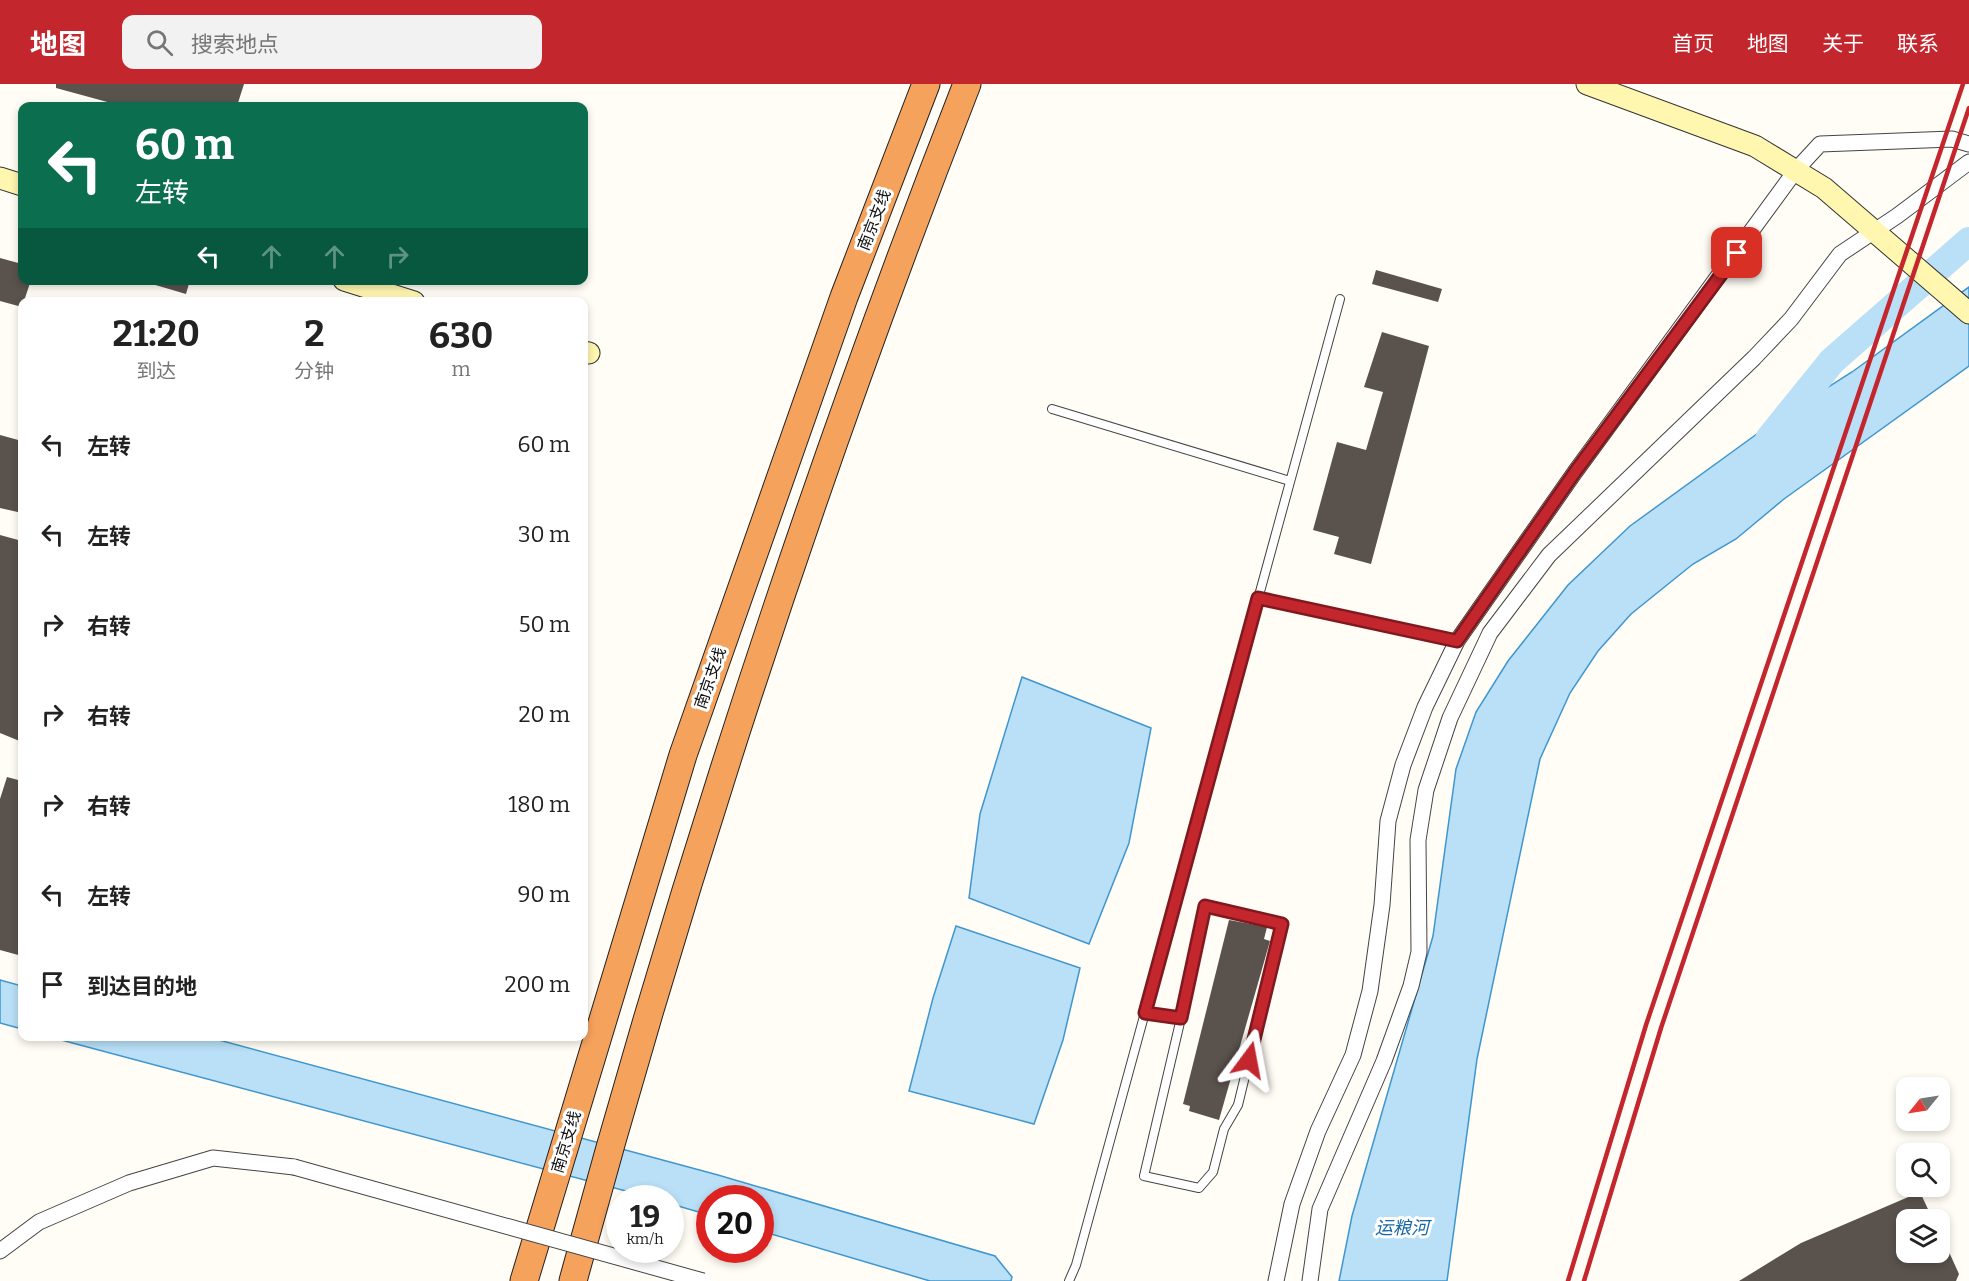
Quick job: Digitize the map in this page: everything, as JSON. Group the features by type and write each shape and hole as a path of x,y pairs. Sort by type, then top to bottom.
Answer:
{"highway":[{"name":"南京支线","path":"525,1281 683,755 840,308 926,84"},
{"path":"573,1281 630,1071 744,706 903,248 967,84"}],"street":[{"path":"1587,84 1755,146 1796,170 1824,188 1965,310"},
{"path":"1276,1281 1292,1204 1318,1131 1353,1055 1370,991 1382,905 1388,821 1403,765 1425,707 1457,641 1575,472 1796,170 1820,144 1952,139 1969,144"},
{"path":"1310,1281 1320,1209 1384,1061 1411,986 1419,952 1418,840 1426,790 1450,718 1490,633 1549,555 1754,358 1791,319 1840,254 1877,232 1969,162"},
{"path":"0,178 18,184"},
{"path":"360,285 398,297"},
{"path":"0,1251 39,1222 129,1183 213,1158 294,1167 703,1281"}],"lane":[{"path":"1069,1281 1076,1265 1340,298"},
{"path":"1052,409 1290,481"},
{"path":"1258,598 1457,641"},
{"path":"1205,906 1282,924 1238,1105 1224,1129 1213,1172 1199,1188 1144,1176 1181,1018 1205,906"},
{"path":"1145,1013 1181,1018"}],"water":[{"name":"运粮河","path":"1969,287 1969,366 1784,499 1736,539 1693,564 1631,614 1598,651 1570,693 1540,759 1477,1059 1447,1281 1339,1281 1352,1216 1433,936 1456,769 1476,712 1508,661 1568,585 1630,526 1772,423 1852,372"},
{"path":"1022,677 1151,728 1129,843 1089,944 969,898 980,814"},
{"path":"956,926 1080,968 1063,1040 1034,1124 909,1091 933,998"},
{"path":"0,980 18,985 18,1028 0,1023"},
{"path":"65,1041 223,1041 752,1185 696,1185 696,1211 684,1208 684,1185 606,1186"},
{"path":"774,1191 995,1256 1012,1277 1011,1281 930,1281 774,1235"}],"building":[{"path":"56,84 244,84 238,102 107,102 56,88"},
{"path":"0,258 18,263 18,285 29,285 25,297 18,297 18,306 0,301"},
{"path":"1376,270 1442,289 1438,302 1372,284"},
{"path":"155,285 189,285 186,294"},
{"path":"1382,332 1429,346 1371,564 1334,554 1339,537 1313,530 1337,442 1366,450 1383,392 1364,387"},
{"path":"0,435 18,440 18,512 0,508"},
{"path":"0,535 18,540 18,740 0,733"},
{"path":"7,777 18,780 18,955 0,950 0,799"},
{"path":"1229,920 1267,927 1264,939 1270,941 1219,1120 1189,1111 1190,1106 1183,1104"},
{"path":"1908,1197 1922,1197 1928,1209 1896,1209 1896,1263 1950,1263 1950,1254 1959,1274 1956,1281 1739,1281 1801,1243"}],"waterway":[{"path":"1769,439 1832,361 1969,241"}],"railway":[{"path":"1568,1281 1646,1025 1963,84"},
{"path":"1584,1281 1661,1028 1969,108"}],"route":[{"path":"1249,1060 1282,924 1205,906 1181,1018 1145,1013 1258,598 1457,641 1575,472 1737,253"}]}
